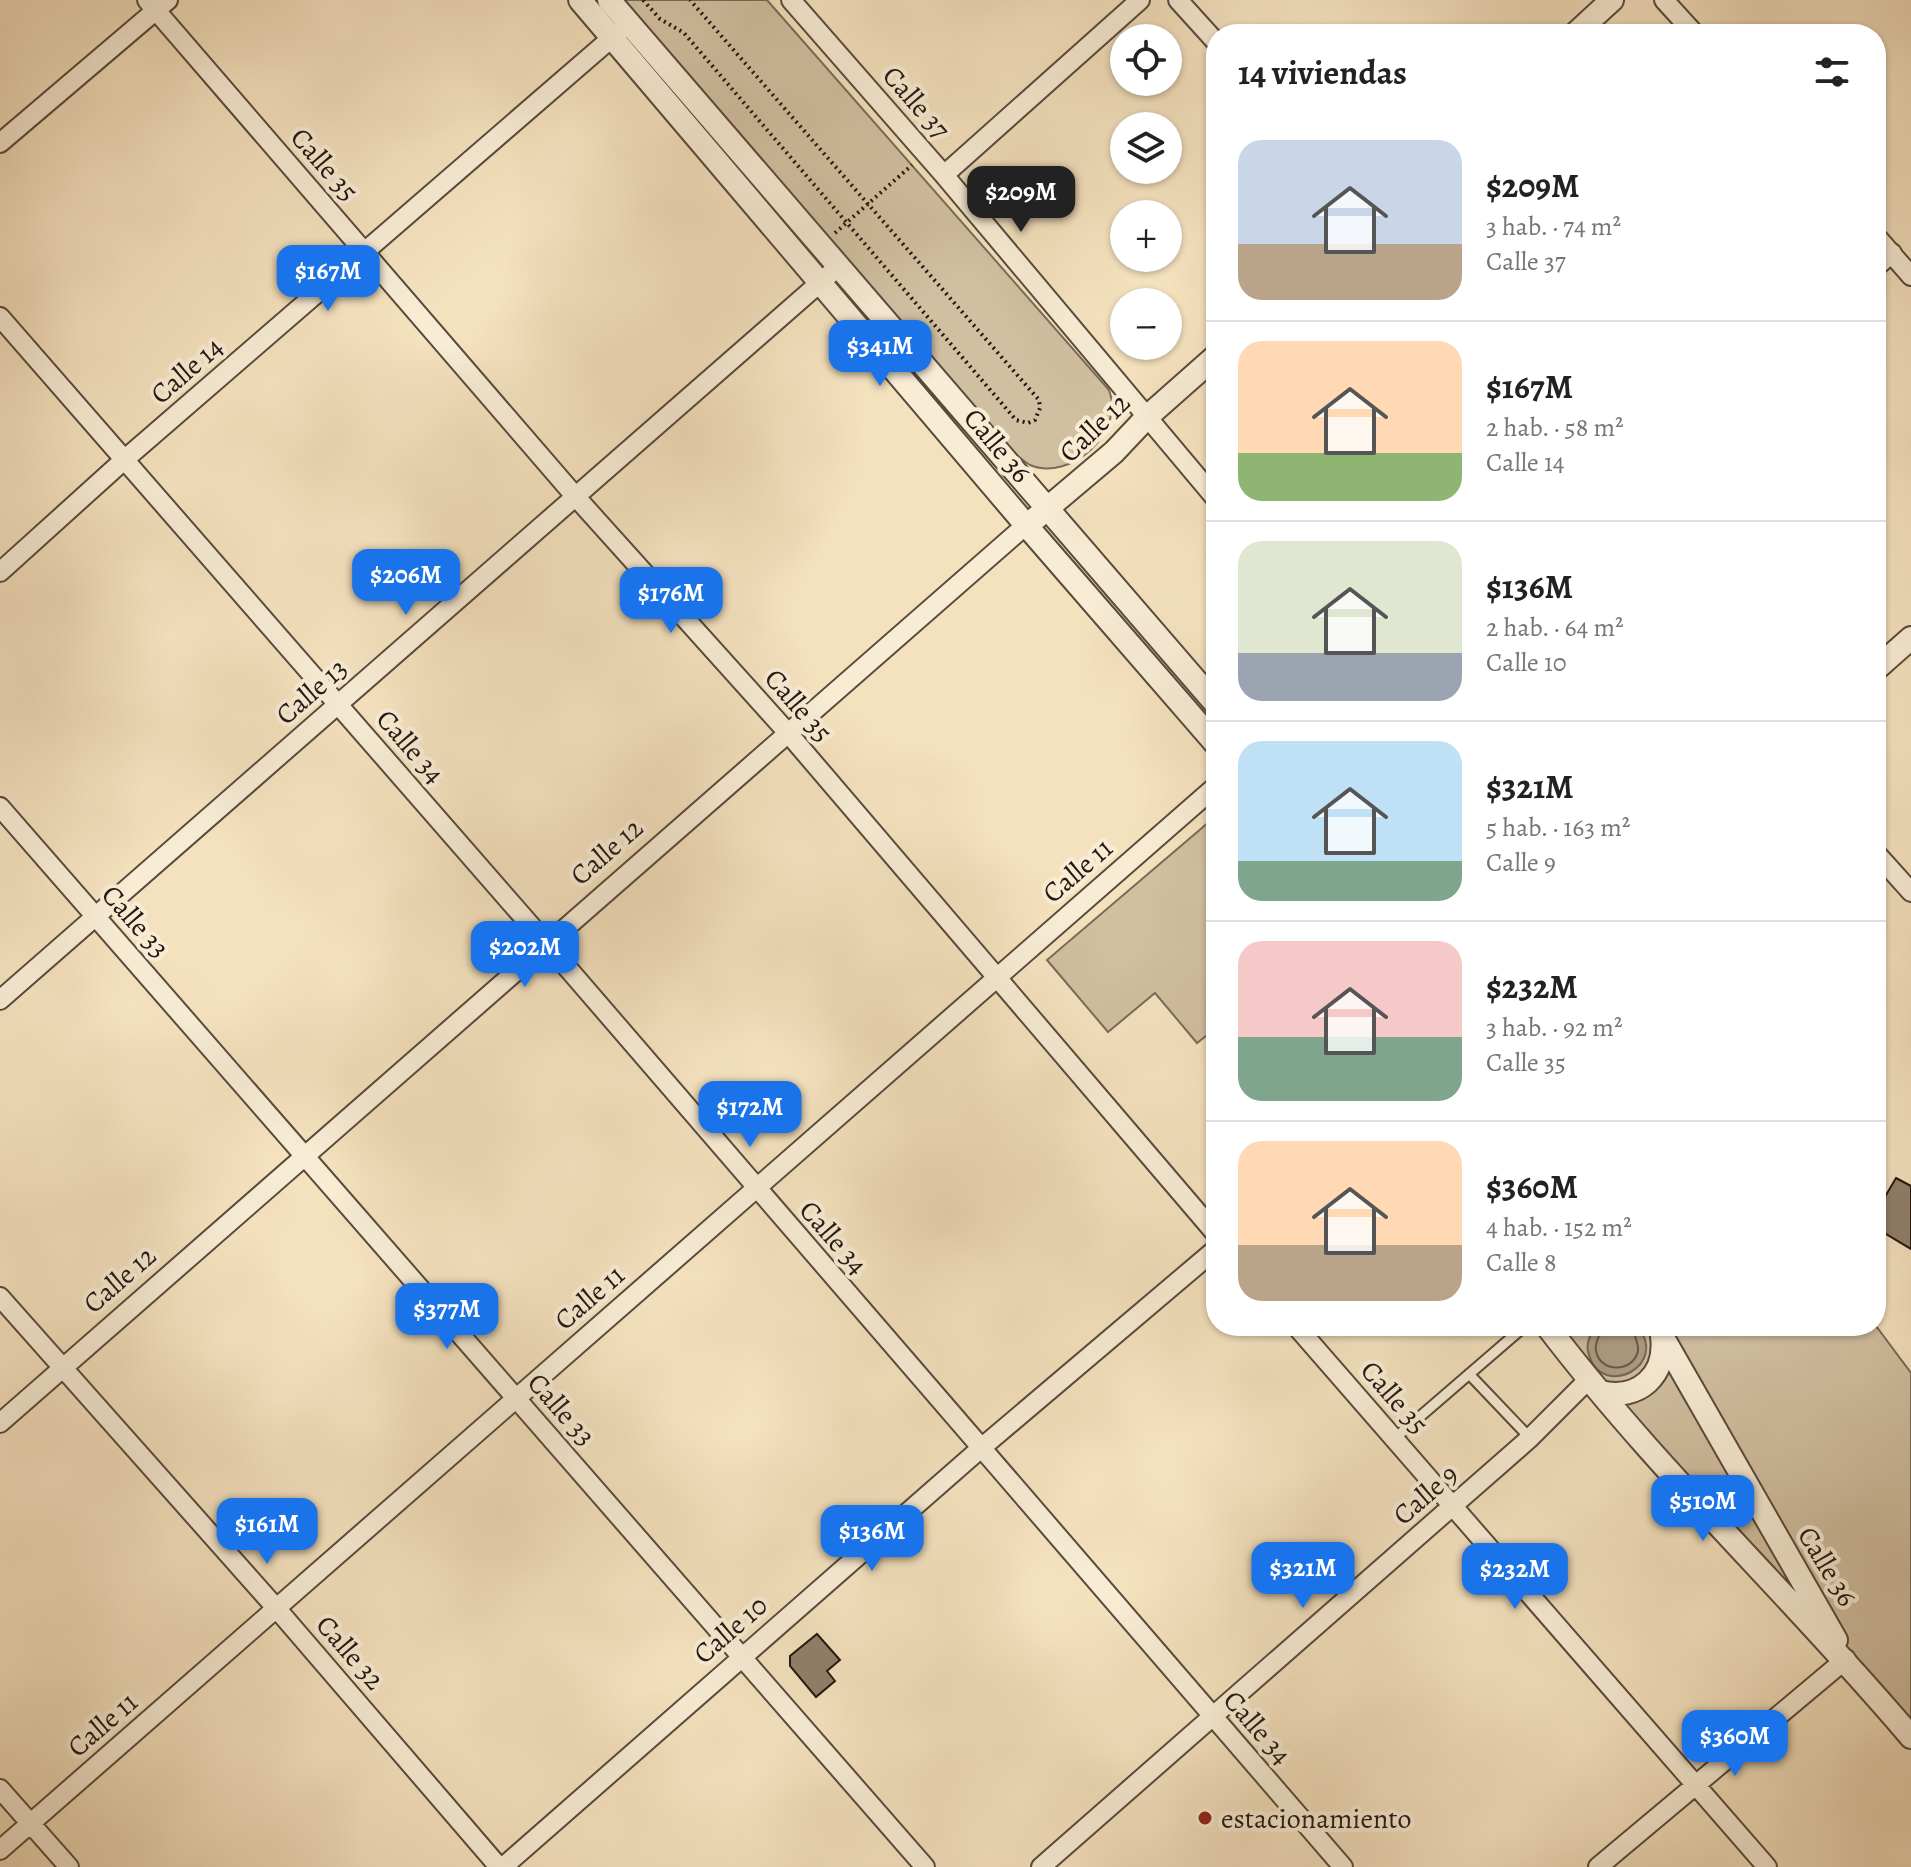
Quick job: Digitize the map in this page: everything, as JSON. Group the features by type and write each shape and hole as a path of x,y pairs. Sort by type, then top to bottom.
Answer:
{"street":[{"name":"Calle 36","path":"580,0 621,31 821,246 1206,692"},
{"name":"Calle 36","path":"609,0 621,31 821,281 1206,732"},
{"name":"Calle 37","path":"791,0 944,175 1206,487"},
{"path":"944,175 1140,0"},
{"path":"1178,0 1206,31"},
{"path":"1586,24 1612,0"},
{"path":"1664,0 1686,24"},
{"path":"0,143 157,3"},
{"name":"Calle 35","path":"157,3 365,253 575,496 788,733 1206,1222"},
{"name":"Calle 14","path":"0,572 124,460 621,31"},
{"path":"1886,247 1911,276"},
{"path":"1886,258 1892,253"},
{"name":"Calle 13","path":"0,1000 839,266"},
{"name":"Calle 34","path":"0,317 546,943 1343,1867"},
{"name":"Calle 12","path":"0,1423 546,943 1026,525 1048,510 1206,365"},
{"path":"1886,660 1911,638"},
{"name":"Calle 11","path":"0,1850 1206,795"},
{"name":"Calle 33","path":"0,807 925,1867"},
{"path":"1886,864 1911,892"},
{"name":"Calle 10","path":"501,1867 980,1449 1206,1257"},
{"name":"Calle 32","path":"0,1297 501,1867"},
{"name":"Calle 35","path":"1305,1336 1767,1867"},
{"path":"1555,1336 1570,1356"},
{"path":"1570,1356 1572,1336"},
{"path":"1594,1386 1625,1395 1647,1384 1661,1362 1660,1336"},
{"name":"Calle 36","path":"1663,1336 1773,1532 1823,1613 1846,1659"},
{"name":"Calle 36","path":"1570,1356 1762,1574 1846,1659 1911,1737"},
{"name":"Calle 9","path":"1041,1867 1530,1438 1594,1386"},
{"path":"1598,1867 1846,1659"},
{"path":"0,1789 69,1867"}],"lane":[{"path":"1394,1439 1513,1336"},
{"path":"1469,1374 1530,1438"}],"path":[{"path":"643,0 660,19 684,33 1016,420 1028,423 1035,420 1039,415 1039,400 690,0"},
{"path":"821,246 925,153"}],"shaded area":[{"path":"623,0 767,0 1109,390 1112,406 1109,422 1102,437 1090,450 1077,460 1045,468 1030,465 1010,449"},
{"path":"1206,825 1206,1036 1197,1043 1155,993 1108,1032 1047,960"},
{"path":"1556,1336 1883,1336 1911,1373 1911,1737"}],"water":[{"path":"1590,1336 1643,1336 1646,1353 1631,1372 1619,1376 1607,1375 1596,1368 1588,1347"}],"building":[{"path":"1896,1178 1911,1186 1911,1249 1886,1234 1886,1195"},
{"path":"817,1634 840,1660 827,1671 835,1681 816,1697 790,1666 790,1656"}],"place":[{"name":"estacionamiento","path":"1205,1818"}]}
